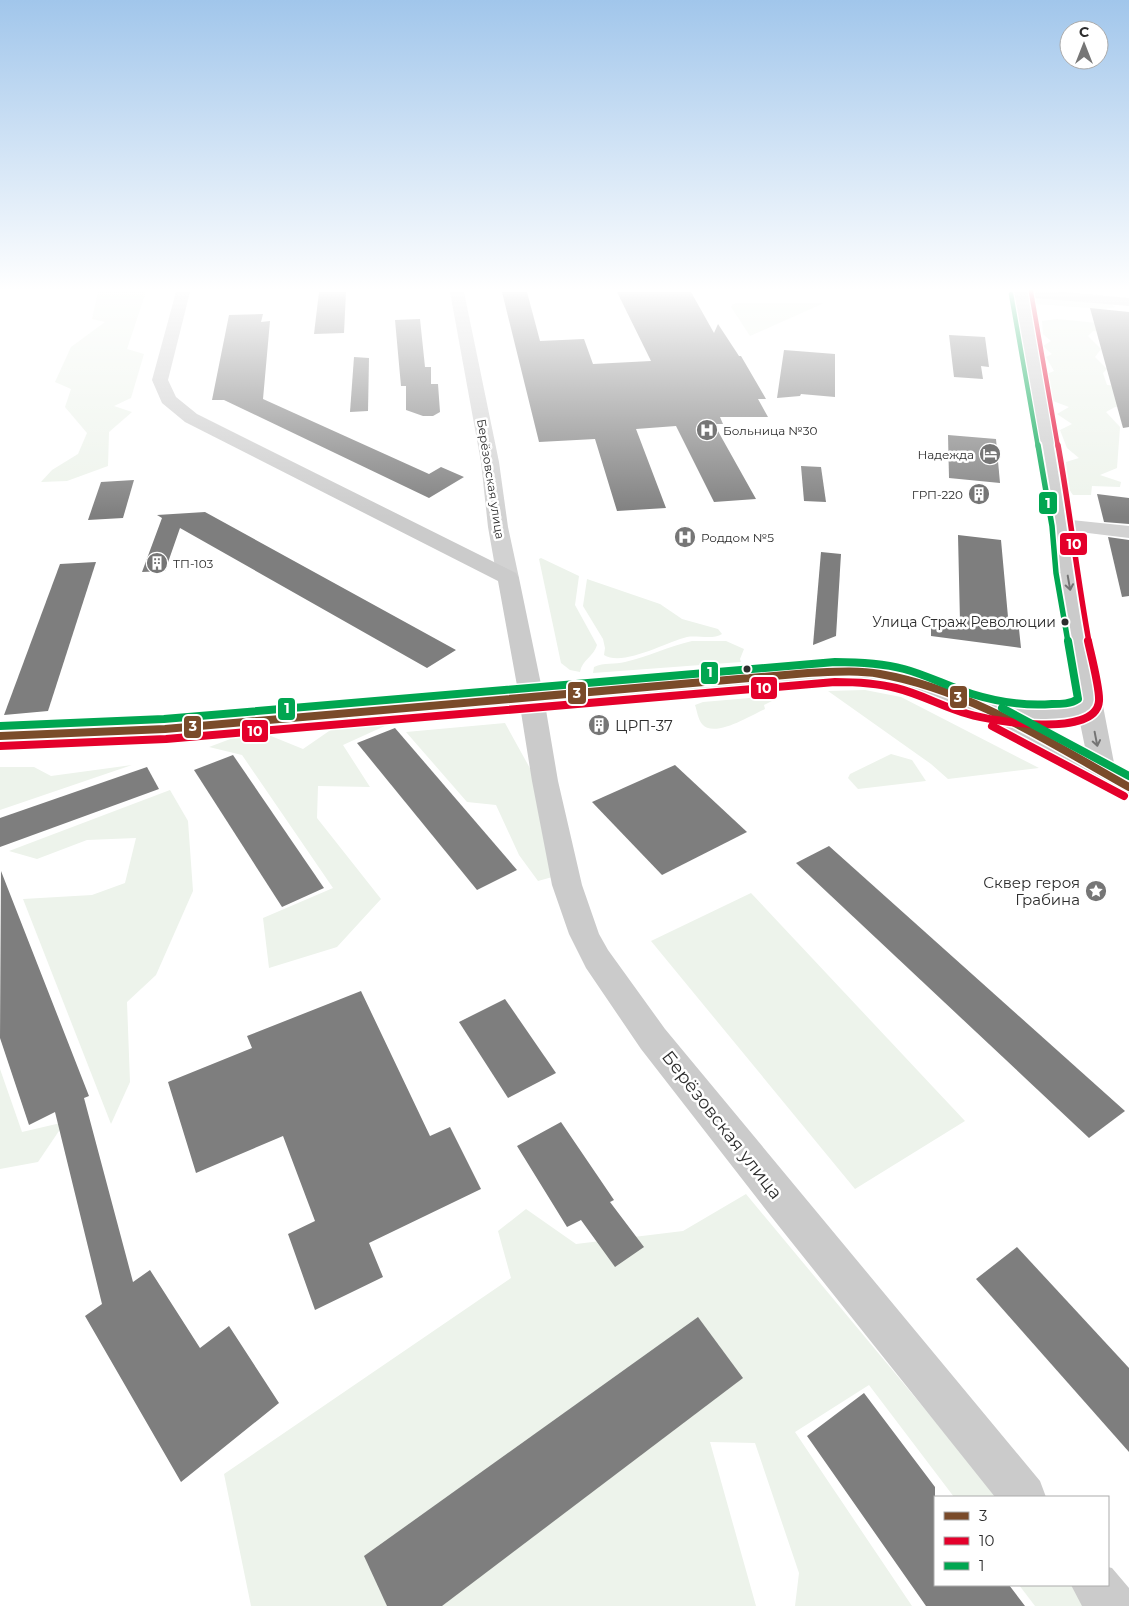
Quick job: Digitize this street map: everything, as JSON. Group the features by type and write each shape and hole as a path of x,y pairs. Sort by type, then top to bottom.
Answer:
{"street":[{"path":"163,367 160,380 168,399 191,418 508,578"},
{"name":"Берёзовская улица","path":"472,367 490,462 498,527 532,697 545,781 567,885 584,934 597,959 653,1039 1023,1496"},
{"path":"1034,367 1062,525 1066,571 1103,774"},
{"path":"1062,525 1129,532"},
{"path":"0,736 165,729 805,674 862,672 881,674 919,683 972,704 1129,787"},
{"path":"972,704 1054,714 1076,712 1089,703"},
{"path":"1097,1586 1113,1606"}],"shaded area":[{"path":"62,367 140,367 131,398 114,406 132,412 109,432 108,466 67,481 41,482 52,470 78,454 87,433 65,407 71,389 55,382"},
{"path":"1052,367 1105,367 1107,369 1103,373 1107,385 1129,387 1129,408 1115,407 1106,412 1120,427 1117,468 1100,475 1121,482 1120,487 1092,486 1091,495 1073,495 1068,488 1066,462 1079,458 1067,448 1060,430 1072,424 1057,414 1069,407 1053,401 1047,374 1054,371"},
{"path":"541,558 579,576 575,605 597,645 583,664 580,672 570,670 561,663 539,559"},
{"path":"587,579 660,604 682,619 718,629 722,634 714,637 687,637 622,658 612,658 604,655 603,639 583,606"},
{"path":"692,641 726,641 744,649 740,659 741,662 593,673 594,667 598,665 634,660"},
{"path":"865,690 901,697 1039,768 948,779 931,764 828,691"},
{"path":"774,696 776,699 764,705 765,709 733,724 715,729 708,728 702,724 695,705 703,702"},
{"path":"505,723 532,772 556,876 538,881 519,855 496,805 467,802 406,732"},
{"path":"387,725 343,745 370,787 318,786 317,818 381,899 337,947 269,968 263,918 333,888 242,755 209,747 241,735 271,736 303,749 332,729"},
{"path":"891,754 912,760 926,781 858,789 848,778 850,774"},
{"path":"132,765 0,810 0,767 34,767 51,776"},
{"path":"170,790 188,821 193,891 156,975 127,1002 130,1082 111,1124 23,899 92,895 125,883 136,838 87,840 37,859 9,851"},
{"path":"751,893 965,1121 855,1189 651,941"},
{"path":"0,1069 22,1132 65,1122 38,1162 0,1169"},
{"path":"746,1194 997,1496 953,1496 869,1385 795,1432 912,1606 795,1606 799,1573 755,1443 710,1442 756,1606 251,1606 224,1474 511,1278 498,1231 526,1209 576,1244 683,1231"},
{"path":"1020,1586 1072,1586 1088,1606 1035,1606"}],"building":[{"path":"219,367 266,367 263,399 429,474 441,467 464,477 429,498 224,400 212,400"},
{"path":"353,367 369,367 368,411 350,412"},
{"path":"399,367 431,367 431,384 438,384 440,412 433,416 423,416 406,410 406,386 401,386"},
{"path":"520,367 747,367 766,399 758,399 768,417 720,417 723,424 714,424 756,499 714,502 676,426 636,429 666,508 617,511 595,439 539,442"},
{"path":"782,367 835,367 835,397 801,394 800,396 777,398"},
{"path":"953,367 981,367 983,379 954,377"},
{"path":"1106,367 1129,367 1129,427 1123,428"},
{"path":"948,435 996,439 1000,483 949,478"},
{"path":"801,466 821,467 826,502 804,501"},
{"path":"134,480 123,518 88,520 101,482"},
{"path":"1097,494 1129,498 1129,524 1104,522"},
{"path":"205,512 456,650 427,668 180,528 165,571 142,572 162,518 157,515"},
{"path":"958,535 1001,540 1009,628 1019,629 1021,648 931,636 931,618 960,622"},
{"path":"1108,537 1129,540 1129,596 1122,597"},
{"path":"821,552 841,554 836,636 813,645"},
{"path":"96,562 48,711 4,715 60,564"},
{"path":"395,728 517,870 477,890 357,743"},
{"path":"233,755 324,888 282,907 194,770"},
{"path":"675,765 747,832 662,875 592,802"},
{"path":"147,767 159,789 0,847 0,818"},
{"path":"829,846 1125,1111 1089,1138 796,863"},
{"path":"1,871 89,1096 84,1098 133,1282 150,1270 200,1348 229,1326 279,1403 181,1482 85,1316 102,1304 55,1112 29,1125 0,1038"},
{"path":"361,991 430,1136 450,1127 481,1189 369,1243 383,1277 315,1310 288,1234 315,1221 283,1136 196,1173 168,1082 252,1048 247,1036"},
{"path":"505,999 556,1073 508,1098 459,1022"},
{"path":"561,1122 614,1200 610,1202 644,1247 615,1267 581,1220 567,1227 517,1146"},
{"path":"1017,1247 1129,1368 1129,1452 976,1279"},
{"path":"698,1317 743,1378 442,1606 387,1606 364,1556"},
{"path":"864,1393 935,1487 934,1586 1010,1586 1025,1606 926,1606 807,1436"}],"transit line":[{"name":"1","path":"0,726 164,719 835,662 869,663 895,667 921,674 972,694 995,700 1022,704 1050,705 1074,702 1078,699 1056,573 1052,526 1024,367"},
{"name":"10","path":"0,746 166,739 835,682 866,683 896,688 968,714 998,720 1041,724 1062,724 1080,720 1093,713 1099,702 1076,570 1072,523 1044,367"},
{"name":"3","path":"0,736 165,729 808,673 863,672 914,681 978,705 1009,720 1129,787"},
{"name":"1","path":"1002,708 1129,776"},
{"name":"10","path":"992,726 1124,796"}],"place":[{"name":"Больница №30","path":"707,430"},
{"name":"Надежда","path":"990,454"},
{"name":"ГРП-220","path":"979,494"},
{"name":"Роддом №5","path":"685,537"},
{"name":"ТП-103","path":"157,563"},
{"name":"Улица Страж Революции","path":"1065,622"},
{"name":"ЦРП-37","path":"599,725"},
{"name":"Сквер героя Грабина","path":"1096,891"}]}
